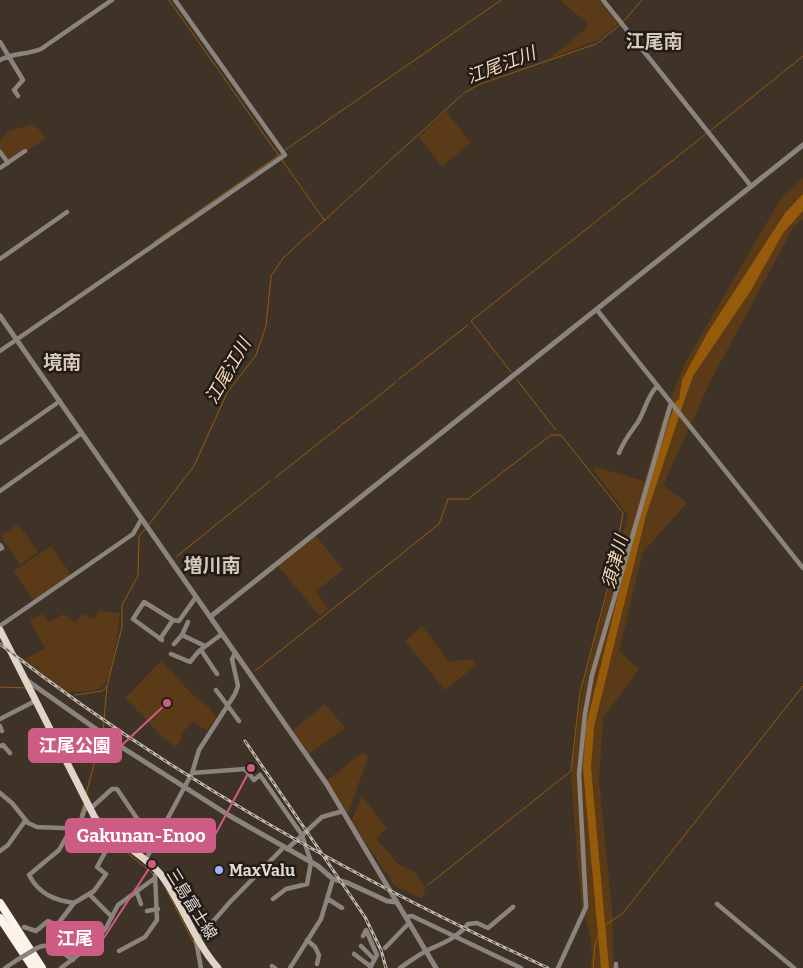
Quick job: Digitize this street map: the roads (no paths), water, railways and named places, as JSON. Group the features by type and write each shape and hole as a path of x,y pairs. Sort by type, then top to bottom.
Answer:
{"highway":[{"path":"0,903 42,968"},
{"path":"0,918 33,968"}],"main road":[{"name":"三島富士線","path":"0,630 4,647 35,701 88,806 100,824 113,838 144,861 156,875 164,879 198,939 218,968"}],"street":[{"path":"0,60 9,55 41,49 112,0"},
{"path":"0,351 285,155 176,0"},
{"path":"602,0 751,186"},
{"path":"0,42 23,80 14,90 18,96"},
{"path":"210,617 803,144"},
{"path":"0,168 26,151"},
{"path":"0,152 8,163"},
{"path":"0,259 67,212"},
{"path":"596,310 803,568"},
{"path":"0,316 326,783 436,968"},
{"path":"619,453 627,435 638,421 650,394 657,386"},
{"path":"0,443 60,401"},
{"path":"558,968 586,907 579,774 585,714 592,675 671,403"},
{"path":"0,491 82,433"},
{"path":"0,626 133,534 142,522"},
{"path":"0,545 2,548 0,549"},
{"path":"173,620 161,639 132,619 144,602 173,620 179,621 196,597"},
{"path":"174,644 182,635 188,622"},
{"path":"171,654 190,662 201,650 222,634"},
{"path":"182,635 206,646"},
{"path":"201,650 217,674"},
{"path":"144,861 192,773 198,750 228,706 238,686 232,659 235,654"},
{"path":"26,685 38,687 184,787 311,862 325,871 332,879 348,883 387,902 396,902"},
{"path":"216,690 238,720"},
{"path":"0,719 35,701"},
{"path":"0,746 3,745 10,753"},
{"path":"192,773 245,769 254,780 260,774 302,835 311,862 307,884 286,889 273,899"},
{"path":"85,829 82,817 88,806 112,790 117,789 138,820"},
{"path":"0,793 12,803 25,821 44,829 85,829 113,838 97,867 106,874 100,884 89,894 74,903 57,925 48,921 36,931 24,926"},
{"path":"201,968 196,941 230,902 285,848 322,817 343,811"},
{"path":"0,851 8,845 25,821"},
{"path":"71,829 58,850 29,875 34,885 55,900 74,903"},
{"path":"61,968 73,960 100,934 118,906 156,875"},
{"path":"119,951 145,937 157,920 156,875"},
{"path":"290,968 321,919 332,879"},
{"path":"136,890 141,904"},
{"path":"89,894 112,918"},
{"path":"328,899 342,908"},
{"path":"717,904 794,968"},
{"path":"400,968 426,951 444,944 461,933 468,924 477,923 488,928 514,907"},
{"path":"147,911 158,909"},
{"path":"406,918 412,916 521,968"},
{"path":"385,948 409,923"},
{"path":"354,954 370,967 376,955 366,930 362,936"},
{"path":"307,940 319,955 317,964"},
{"path":"5,968 46,944 73,960"},
{"path":"360,946 374,959"},
{"path":"15,962 18,968"}],"waterway":[{"path":"169,0 325,221"},
{"path":"285,150 501,0"},
{"name":"江尾江川","path":"623,22 642,0"},
{"name":"江尾江川","path":"148,526 194,466 227,393 256,355 266,326 271,276 284,257 464,93 480,84 596,44 620,25"},
{"path":"710,131 803,56"},
{"path":"511,372 471,321 707,133"},
{"path":"154,242 282,153"},
{"path":"399,379 468,325"},
{"path":"517,380 556,430"},
{"path":"276,477 396,382"},
{"name":"須津川","path":"605,968 587,768 590,726 642,515 679,404"},
{"path":"255,671 439,524 448,499 468,499 551,435 561,435 623,513 614,564 580,693 571,771 428,885"},
{"path":"176,557 270,481"},
{"name":"江尾江川","path":"103,732 107,686 122,627 122,605 138,576 139,536 145,529"},
{"path":"593,968 595,945 601,928 622,914 803,686"},
{"path":"0,687 27,688"},
{"path":"75,695 102,691 106,687"},
{"name":"江尾江川","path":"86,794 102,735"},
{"name":"江尾江川","path":"82,828 80,816 84,803"},
{"name":"江尾江川","path":"86,832 93,834"},
{"name":"江尾江川","path":"97,835 109,840"},
{"name":"江尾江川","path":"114,842 153,874"},
{"name":"江尾江川","path":"167,891 194,943"}],"railway":[{"path":"0,644 130,738 265,822 404,898 548,968"},
{"path":"245,741 365,917 381,950 386,968"}],"place":[{"name":"江尾公園","path":"167,703"},
{"name":"Gakunan-Enoo","path":"251,768"},
{"name":"江尾","path":"152,864"},
{"name":"MaxValu","path":"219,870"}],"district":[{"name":"江尾南","path":"654,41"},
{"name":"境南","path":"62,362"},
{"name":"増川南","path":"212,565"}]}
